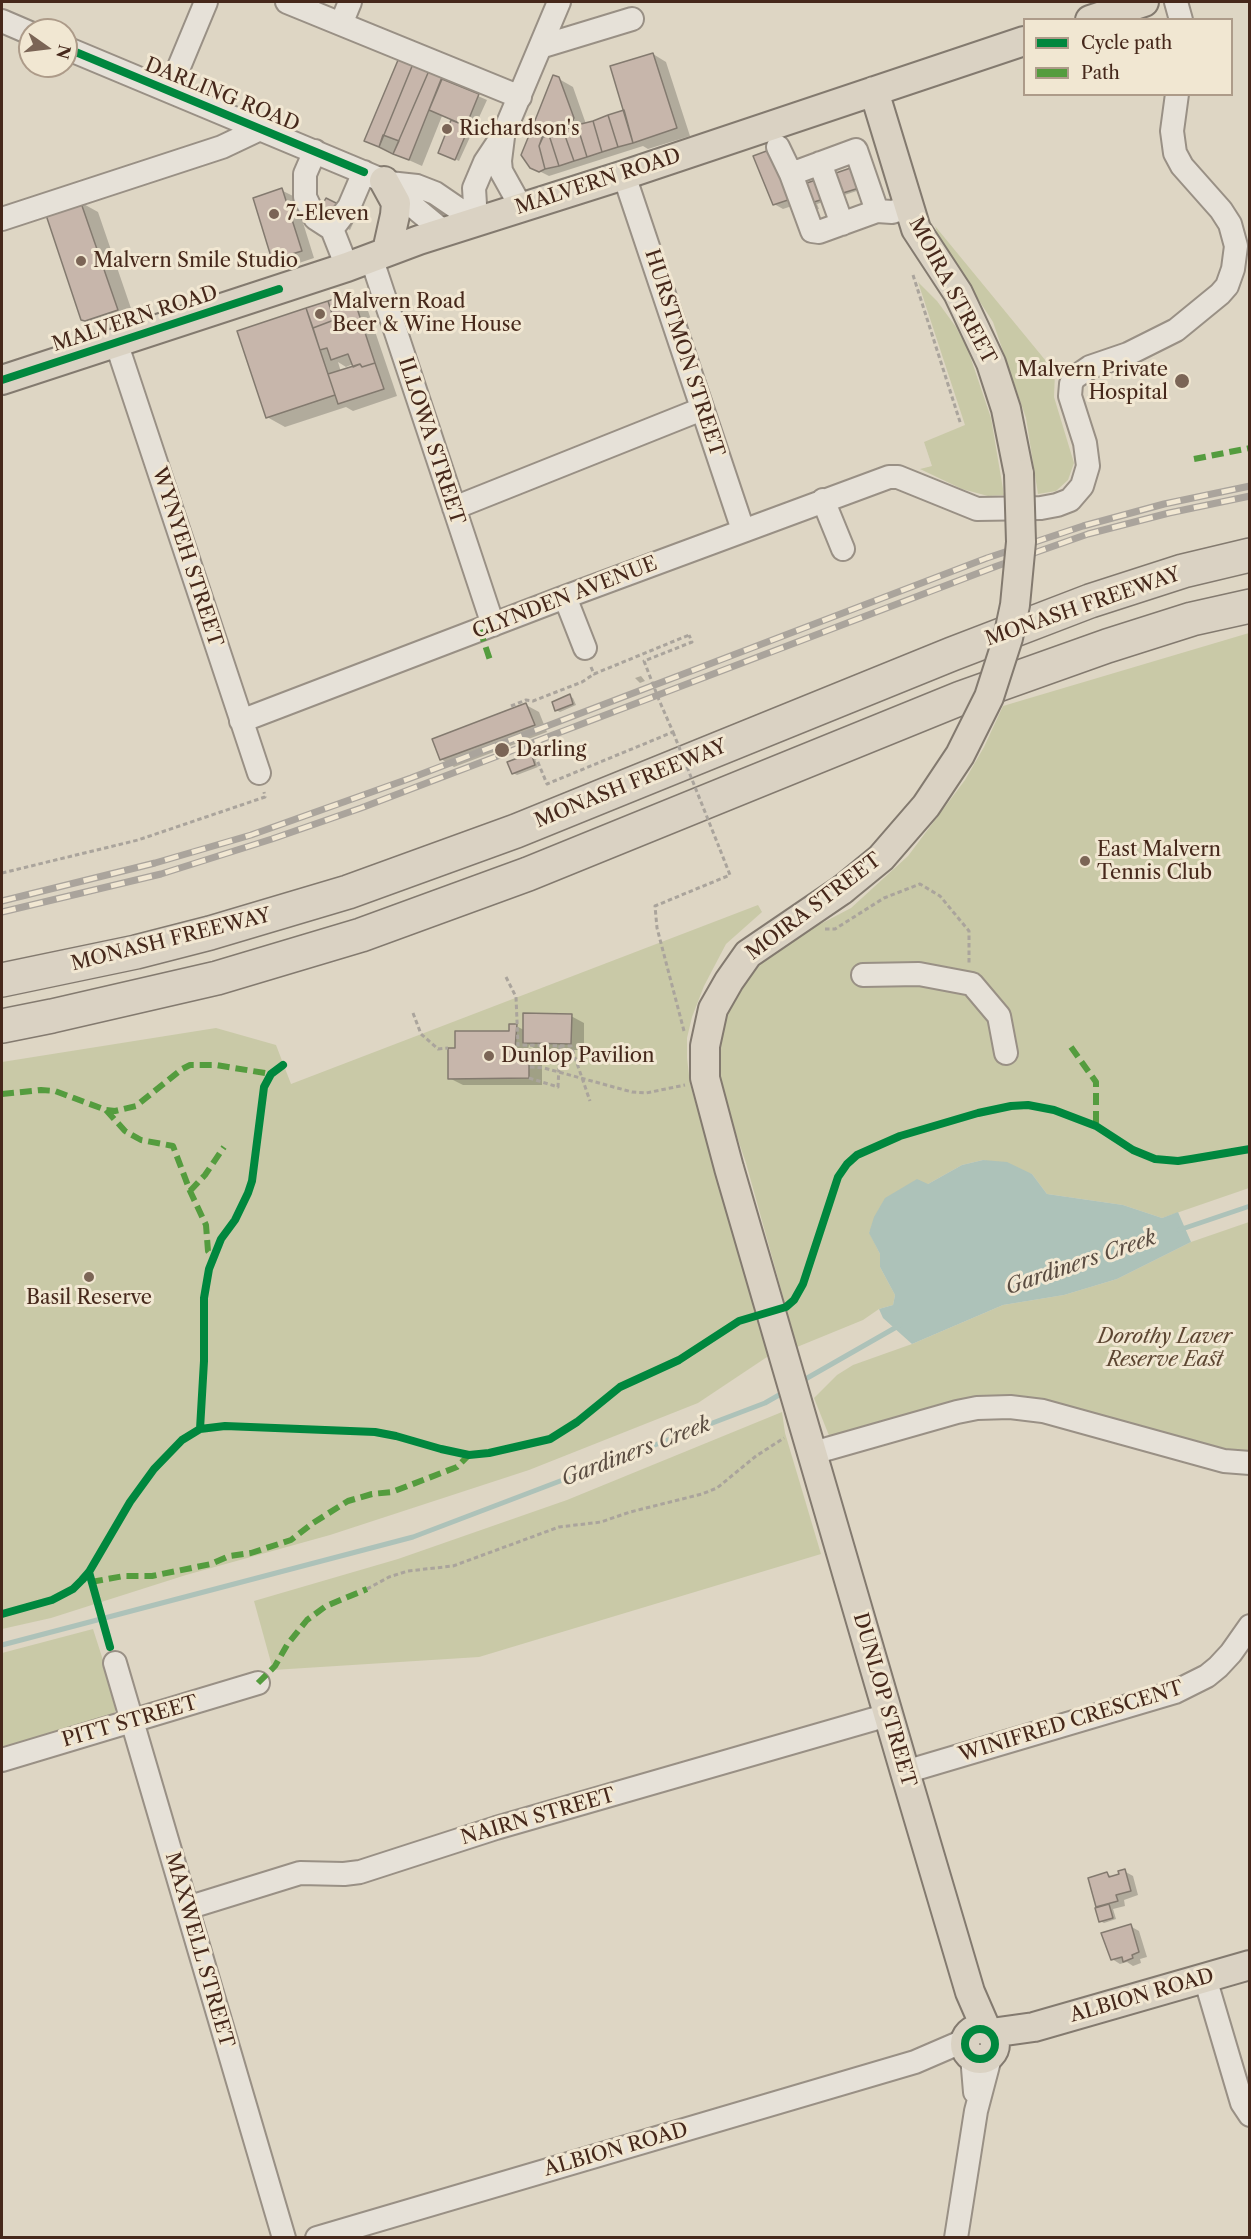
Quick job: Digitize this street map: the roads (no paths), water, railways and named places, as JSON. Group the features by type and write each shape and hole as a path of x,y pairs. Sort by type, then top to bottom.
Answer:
{"highway":[{"name":"MONASH FREEWAY","path":"2,980 136,952 210,933 348,892 516,831 952,654 1069,609 1184,571 1250,555"},
{"path":"2,1026 52,1017 217,978 361,935 528,874 961,698 1118,642 1192,619 1250,606"}],"main road":[{"path":"1096,18 1144,2"},
{"name":"MALVERN ROAD","path":"2,380 476,221 624,176 1023,41"},
{"name":"MOIRA STREET","path":"800,1407 729,1168 705,1078 705,1046 713,1010 729,981 748,954 842,890 880,858 926,806 960,755 989,697 1008,638 1016,605 1022,518 1019,474 1006,409 991,363 958,293 916,229 874,91"},
{"path":"368,258 395,215 396,203 379,179"},
{"name":"DUNLOP STREET","path":"800,1407 970,1992 980,2043"},
{"name":"ALBION ROAD","path":"980,2043 1250,1965"}],"street":[{"path":"169,91 206,2"},
{"path":"287,2 520,97"},
{"path":"341,24 350,2"},
{"path":"476,221 474,188 484,162 503,135 559,2"},
{"path":"1176,2 1180,18"},
{"path":"540,47 632,19"},
{"path":"2,21 18,28"},
{"name":"DARLING ROAD","path":"78,53 379,179 417,186 444,198 476,221"},
{"path":"1177,96 1172,131 1177,158 1221,210 1242,241 1236,254 1241,267"},
{"path":"2,219 222,147 260,129"},
{"path":"503,135 501,171 521,207"},
{"path":"778,147 791,174 812,231 819,232 859,218 909,207"},
{"path":"791,174 856,150 859,218"},
{"path":"315,151 305,174 305,197 315,218 332,229 349,207 379,179"},
{"path":"832,159 859,218"},
{"name":"HURSTMON STREET","path":"624,176 743,530"},
{"name":"DARLING ROAD","path":"379,179 444,232"},
{"name":"ILLOWA STREET","path":"332,229 368,258 493,625"},
{"name":"CLYNDEN AVENUE","path":"241,721 565,597 889,477 902,478 977,509 1041,508 1070,500 1082,486 1088,466 1084,443 1070,396 1074,378 1090,367 1145,346 1184,324 1220,294 1241,267"},
{"name":"WYNYEH STREET","path":"116,342 259,773"},
{"path":"454,508 702,409"},
{"path":"823,500 843,549"},
{"path":"565,597 585,648"},
{"path":"863,975 919,974 972,984 999,1016 1006,1053"},
{"path":"813,1454 957,1412 977,1408 1010,1407 1043,1411 1224,1461 1250,1464"},
{"name":"WINIFRED CRESCENT","path":"905,1772 1175,1692 1218,1667 1250,1626"},
{"name":"MAXWELL STREET","path":"115,1662 284,2238"},
{"name":"PITT STREET","path":"2,1760 258,1683"},
{"name":"NAIRN STREET","path":"187,1908 300,1873 360,1872 496,1828 888,1715"},
{"path":"1205,1978 1242,2103 1250,2115"},
{"path":"956,2238 976,2111 980,2043"},
{"name":"ALBION ROAD","path":"317,2238 342,2234 980,2043"}],"water":[{"path":"983,1160 1007,1162 1032,1174 1047,1194 1123,1205 1162,1218 1178,1212 1191,1242 1117,1279 1064,1295 1003,1305 912,1344 883,1318 879,1309 893,1305 895,1295 880,1267 880,1254 869,1233 874,1217 885,1198 917,1179 928,1184 962,1165"}],"waterway":[{"name":"Gardiners Creek","path":"1179,1230 1250,1206"},
{"name":"Gardiners Creek","path":"802,1381 900,1325"},
{"name":"Gardiners Creek","path":"2,1645 413,1537 765,1403 786,1391"}],"railway":[{"path":"2,901 155,863 251,835 411,778 987,558 1083,526 1164,504 1250,486"},
{"path":"2,912 161,874 272,839 361,808 997,566 1088,534 1169,513 1250,496"}],"place":[{"name":"Richardson's","path":"447,129"},
{"name":"7-Eleven","path":"274,214"},
{"name":"Malvern Smile Studio","path":"81,261"},
{"name":"Malvern Road Beer & Wine House","path":"320,314"},
{"name":"Malvern Private Hospital","path":"1182,381"},
{"name":"Darling","path":"502,750"},
{"name":"East Malvern Tennis Club","path":"1085,861"},
{"name":"Dunlop Pavilion","path":"489,1056"},
{"name":"Basil Reserve","path":"89,1277"}],"park label":[{"name":"Dorothy Laver Reserve East","path":"1165,1348"}]}
